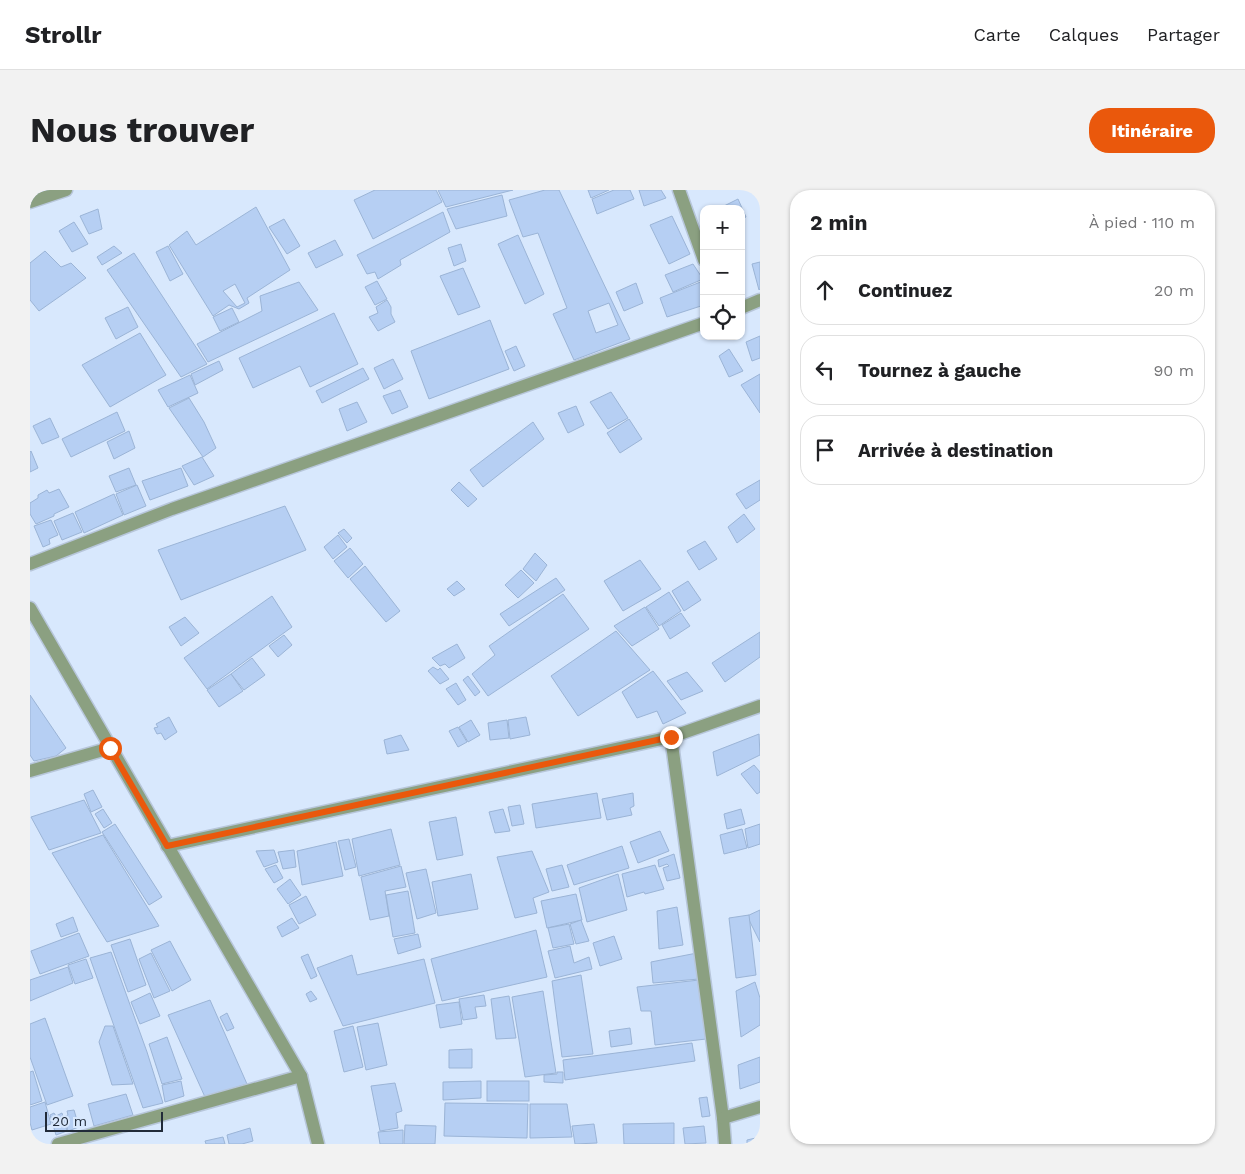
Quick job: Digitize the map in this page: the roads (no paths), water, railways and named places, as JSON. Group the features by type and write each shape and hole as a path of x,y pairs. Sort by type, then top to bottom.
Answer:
{"street":[{"path":"30,202 66,190"},
{"path":"679,190 700,250"},
{"path":"745,306 760,300"},
{"path":"30,564 172,509 700,324"},
{"path":"30,608 301,1076 318,1144"},
{"path":"167,846 671,737 760,706"},
{"path":"671,737 725,1144"},
{"path":"30,771 110,748"},
{"path":"58,1144 301,1076"},
{"path":"723,1118 760,1107"}]}
